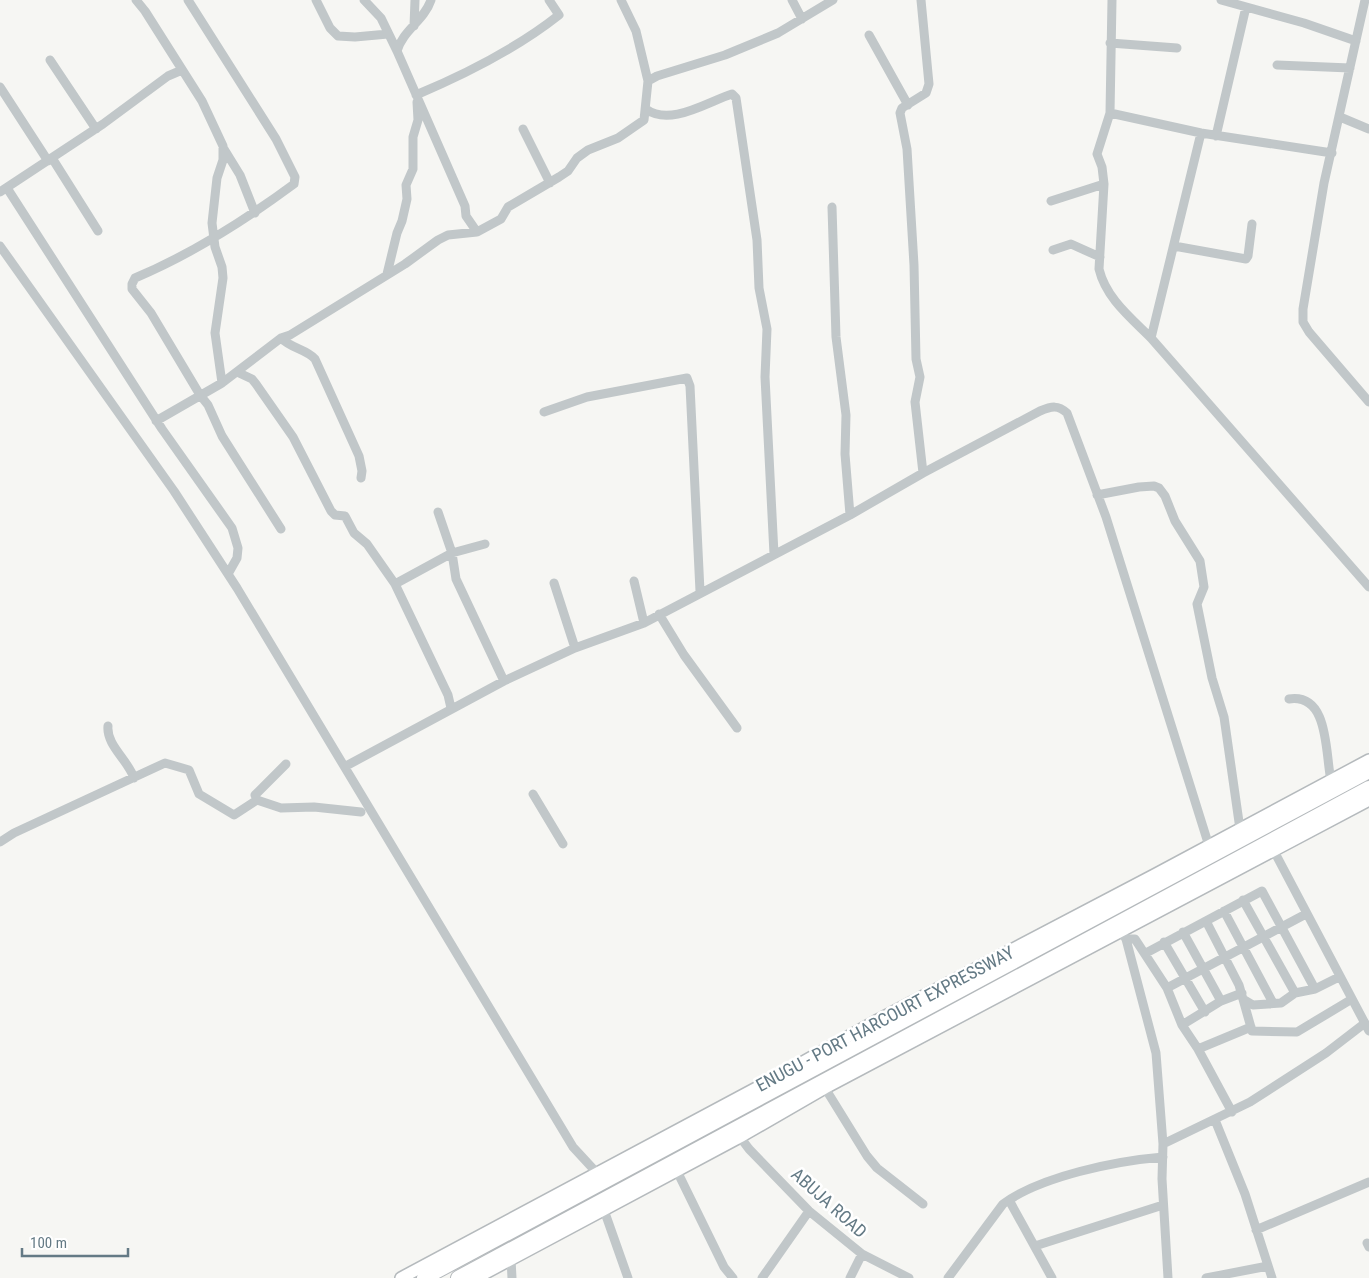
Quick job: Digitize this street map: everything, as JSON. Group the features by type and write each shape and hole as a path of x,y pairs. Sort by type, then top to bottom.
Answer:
{"highway":[{"name":"ENUGU - PORT HARCOURT EXPRESSWAY","path":"424,1278 1369,771"},
{"name":"ENUGU - PORT HARCOURT EXPRESSWAY","path":"458,1278 1369,788"}],"main road":[{"name":"ENUGU - PORT HARCOURT EXPRESSWAY","path":"401,1278 876,1021 1369,760"},
{"name":"ENUGU - PORT HARCOURT EXPRESSWAY","path":"476,1278 740,1137 825,1088 1123,935 1369,800"}],"street":[{"path":"136,0 145,11 202,101 223,146 240,175 255,213"},
{"path":"188,0 233,74 261,114 295,176 294,184 255,213 214,238 135,278 132,289 151,313 211,411 222,436 281,529"},
{"path":"316,0 330,28 338,36 355,37 388,34"},
{"path":"364,0 381,18 465,206 466,216 478,232"},
{"path":"414,26 415,0"},
{"path":"397,51 401,39 421,20 431,0"},
{"path":"416,95 500,56 544,26 559,14 549,0"},
{"path":"621,0 636,31 648,81 644,120"},
{"path":"792,0 802,19"},
{"path":"648,81 657,76 733,52 778,33 833,0"},
{"path":"921,0 929,84 926,93 900,113 907,149 914,265 916,359 920,377 916,409 923,472"},
{"path":"1112,0 1110,113 1097,154 1104,184 1100,257 1101,275 1108,292 1151,338 1369,587"},
{"path":"1221,0 1356,41"},
{"path":"1365,0 1332,153 1304,297 1304,322 1309,332 1369,402"},
{"path":"1216,136 1246,7"},
{"path":"1359,26 1369,28"},
{"path":"869,35 908,105"},
{"path":"1110,43 1177,48"},
{"path":"50,60 96,129"},
{"path":"1277,65 1350,68"},
{"path":"182,70 168,76 96,129 3,190 156,421 221,511 237,538 237,558 228,574"},
{"path":"0,87 98,231"},
{"path":"156,421 222,384 281,338 290,335 405,264 427,246 448,235 478,232 501,219 508,207 568,171 577,158 588,150 618,138 654,115 670,116 732,94 736,98 756,240 759,288 767,330 765,377 774,554"},
{"path":"387,274 397,233 402,222 406,199 406,185 413,169 413,137 418,120 416,95"},
{"path":"646,109 654,115"},
{"path":"1110,113 1216,136 1332,153"},
{"path":"1340,117 1369,129"},
{"path":"523,129 550,183"},
{"path":"1151,338 1201,133"},
{"path":"222,384 215,333 223,278 212,221 217,178 223,160 223,146"},
{"path":"1051,201 1086,188 1104,184"},
{"path":"832,207 836,337 846,414 845,454 850,515"},
{"path":"1174,246 1246,259 1252,224"},
{"path":"1053,250 1071,244 1100,257"},
{"path":"0,246 151,458 228,574 346,766 573,1147 598,1173"},
{"path":"281,338 292,348 311,354 315,359 359,456 362,471 361,478"},
{"path":"237,372 252,379 283,422 331,511 335,515 345,516 354,534 368,544 395,584 448,695 451,708"},
{"path":"544,412 587,397 678,378 687,378 689,381 700,591"},
{"path":"346,766 504,681 575,648 660,614 700,591 850,515 923,472 1040,411 1048,407 1061,407 1067,413 1097,495 1209,846"},
{"path":"1097,495 1139,487 1154,486 1159,488 1165,496 1175,521 1200,561 1204,587 1197,604 1212,678 1226,726 1240,829"},
{"path":"438,512 452,553 456,579 504,681"},
{"path":"395,584 452,553 485,544"},
{"path":"634,582 644,622"},
{"path":"554,583 575,648"},
{"path":"660,614 684,655 737,728"},
{"path":"1289,699 1305,700 1314,708 1325,730 1331,780"},
{"path":"108,726 110,740 131,769 134,778"},
{"path":"0,842 14,833 165,763 189,770 199,794 234,815 256,800"},
{"path":"256,800 255,795 286,764"},
{"path":"533,794 563,844"},
{"path":"256,800 281,808 314,807 361,812"},
{"path":"1163,1144 1232,1112 1367,1027 1274,851"},
{"path":"1146,954 1164,942 1263,892 1315,989"},
{"path":"1244,900 1295,993"},
{"path":"1224,911 1273,1002"},
{"path":"1168,988 1224,956 1282,928 1306,914"},
{"path":"1206,921 1243,996 1254,1031 1297,1032 1352,1000"},
{"path":"1183,932 1204,967 1221,1001"},
{"path":"1123,935 1135,939 1168,988 1182,1025 1198,1049 1232,1112"},
{"path":"1123,935 1156,1054 1163,1144 1163,1205 1168,1278"},
{"path":"1164,942 1205,1012"},
{"path":"1243,996 1253,1005 1273,1002 1281,1003 1295,993 1315,989 1340,977"},
{"path":"1182,1025 1221,1001 1243,996"},
{"path":"1198,1049 1251,1026"},
{"path":"825,1088 867,1156 889,1177 923,1204"},
{"path":"1215,1120 1245,1194 1272,1278"},
{"name":"ABUJA ROAD","path":"740,1137 749,1150 809,1211 862,1254 910,1278"},
{"path":"948,1278 1003,1204 1009,1200 1040,1185 1081,1172 1142,1158 1163,1157"},
{"path":"677,1171 724,1267 732,1278"},
{"path":"1256,1230 1369,1182"},
{"path":"1009,1200 1052,1278"},
{"path":"1035,1246 1163,1205"},
{"path":"604,1210 628,1278"},
{"path":"762,1278 809,1211"},
{"path":"850,1278 862,1254"},
{"path":"511,1260 512,1278"},
{"path":"1206,1278 1268,1266"}]}
